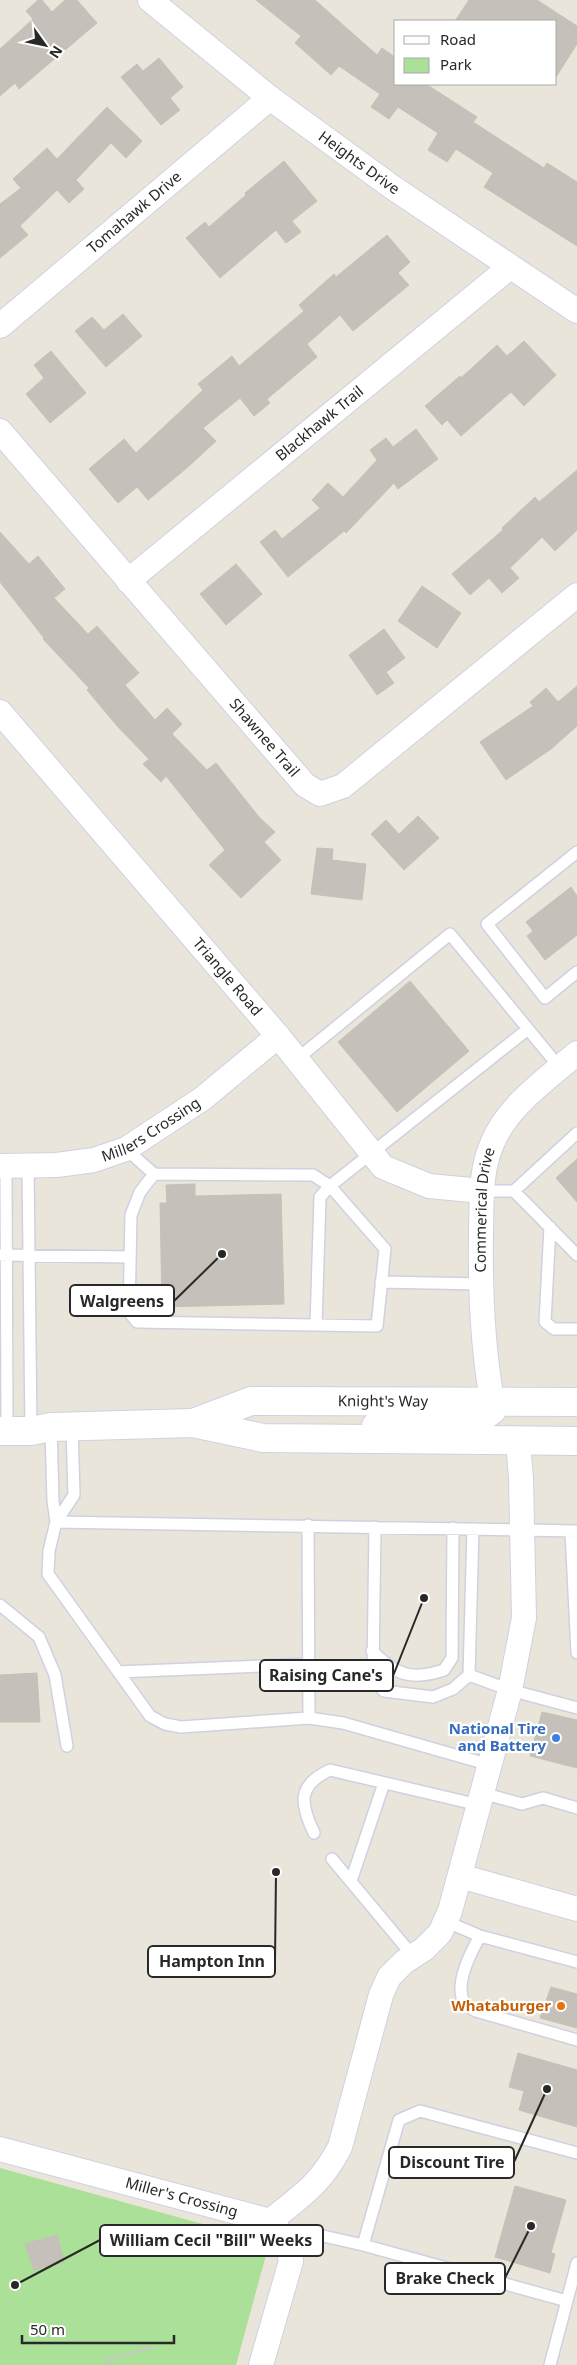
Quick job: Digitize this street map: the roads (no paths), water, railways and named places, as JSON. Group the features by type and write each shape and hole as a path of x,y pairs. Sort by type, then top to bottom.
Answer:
{"main road":[{"name":"Knight's Way","path":"193,1422 251,1401 492,1400 577,1402"},
{"path":"349,1440 386,1421 448,1421 485,1417 492,1410 492,1400"},
{"name":"Knight's Way","path":"32,1430 193,1422 263,1438 577,1441"}],"street":[{"name":"Heights Drive","path":"150,0 270,98 392,187 577,312"},
{"name":"Tomahawk Drive","path":"0,326 270,98"},
{"name":"Blackhawk Trail","path":"128,580 510,267"},
{"name":"Shawnee Trail","path":"0,431 305,785 320,794 343,786 577,595"},
{"name":"Triangle Road","path":"0,712 278,1036 383,1167 429,1186 482,1191"},
{"name":"Millers Crossing","path":"11,1166 57,1165 94,1160 126,1149 202,1098 278,1036"},
{"name":"Commerical Drive","path":"492,1400 487,1375 480,1284 484,1168 492,1143 507,1119 534,1089 568,1060"},
{"path":"261,2365 291,2261 286,2240 270,2221 315,2186 330,2167 340,2148 381,1995 389,1977 404,1962 424,1949 440,1933 460,1876 510,1690 524,1618 523,1530 518,1441"},
{"path":"460,1876 577,1908"},
{"name":"Miller's Crossing","path":"0,2149 270,2221"}],"lane":[{"path":"577,852 486,924 545,998 577,972"},
{"path":"297,1059 450,934 528,1029 568,1060"},
{"path":"316,1325 320,1197 330,1186 528,1029"},
{"path":"482,1191 514,1191 577,1133"},
{"path":"126,1149 154,1174 313,1175 330,1186 385,1249 376,1326 137,1322 129,1312 131,1214 140,1192 154,1174"},
{"path":"11,1166 3,1255 32,1430 53,1501 56,1522"},
{"path":"11,1166 29,1256 32,1430 74,1495 56,1522 49,1551 48,1574 150,1716 165,1724 181,1727 309,1718 343,1723 490,1765"},
{"path":"514,1191 577,1255"},
{"path":"550,1227 545,1322 554,1329 577,1329"},
{"path":"3,1255 130,1256"},
{"path":"381,1282 480,1284"},
{"path":"56,1522 376,1526 574,1531 577,1652"},
{"path":"308,1525 309,1718"},
{"path":"376,1526 372,1650 373,1671 376,1682 384,1691 433,1697 453,1688 469,1675 473,1529"},
{"path":"372,1650 386,1665 399,1673 415,1676 444,1670 452,1658 453,1528"},
{"path":"0,1605 39,1637 55,1675 67,1746"},
{"path":"118,1672 309,1664"},
{"path":"469,1675 510,1690 577,1708"},
{"path":"314,1832 305,1813 304,1796 313,1778 330,1770 384,1782 481,1799 522,1804 543,1798 577,1808"},
{"path":"351,1880 384,1782"},
{"path":"332,1859 413,1956"},
{"path":"445,1921 480,1936 577,1962"},
{"path":"480,1936 467,1960 460,1992 465,2004 476,2011 577,2040"},
{"path":"363,2245 399,2120 420,2111 577,2153"},
{"path":"286,2240 310,2233 363,2245 567,2300"},
{"path":"550,2365 577,2263"}],"place":[{"name":"Walgreens","path":"222,1254"},
{"name":"Raising Cane's","path":"424,1598"},
{"name":"National Tire and Battery","path":"556,1738"},
{"name":"Hampton Inn","path":"276,1872"},
{"name":"Whataburger","path":"561,2006"},
{"name":"Discount Tire","path":"547,2089"},
{"name":"Brake Check","path":"531,2226"},
{"name":"William Cecil \"Bill\" Weeks","path":"15,2285"}]}
